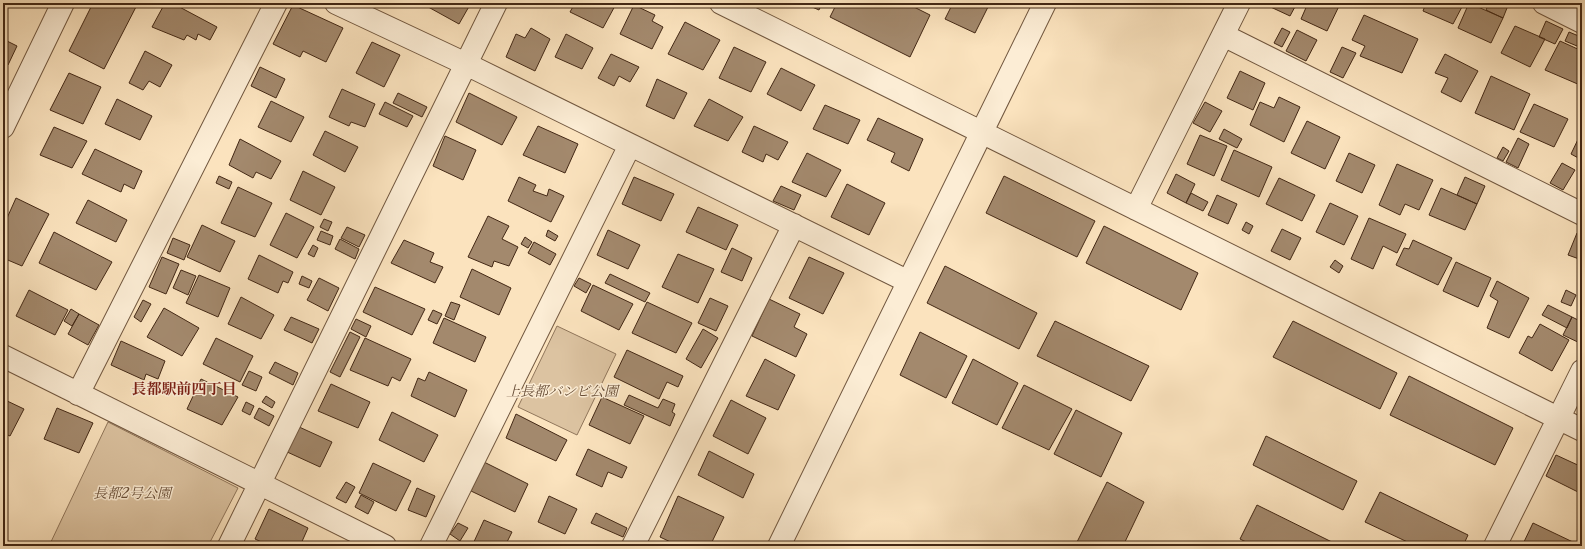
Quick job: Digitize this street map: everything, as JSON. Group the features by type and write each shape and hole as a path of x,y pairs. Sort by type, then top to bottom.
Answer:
{"street":[{"path":"3,127 63,3"},
{"path":"78,394 276,3"},
{"path":"336,3 466,64 907,281"},
{"path":"229,546 496,3"},
{"path":"721,3 1582,430"},
{"path":"779,546 907,281 1045,3"},
{"path":"1136,209 1239,3"},
{"path":"1544,3 1582,22"},
{"path":"1223,35 1582,214"},
{"path":"431,546 630,145"},
{"path":"632,546 794,225"},
{"path":"3,356 385,546"},
{"path":"1496,546 1582,371"}],"green space":[{"name":"上長都バンビ公園","path":"557,326 616,354 577,435 518,407"},
{"name":"長都2号公園","path":"108,422 238,488 208,546 49,546"}],"building":[{"path":"93,3 138,3 104,69 69,51"},
{"path":"165,3 172,3 217,27 210,40 198,34 196,40 187,35 184,40 152,27"},
{"path":"421,3 471,3 459,24"},
{"path":"575,3 616,4 603,28 570,12"},
{"path":"803,3 822,3 819,10"},
{"path":"837,3 906,3 930,15 910,57 830,17"},
{"path":"953,3 990,3 975,33 945,19"},
{"path":"1262,3 1297,3 1290,16"},
{"path":"1308,3 1340,4 1327,31 1301,19"},
{"path":"1426,3 1464,3 1453,24 1423,11"},
{"path":"1469,3 1503,18 1491,43 1458,28"},
{"path":"1489,3 1509,3 1503,18 1486,10"},
{"path":"293,5 343,28 326,62 303,51 300,57 273,44"},
{"path":"634,5 655,15 652,21 663,27 652,49 620,34"},
{"path":"1364,15 1418,39 1402,73 1360,56 1365,46 1352,40"},
{"path":"1546,21 1563,29 1555,44 1539,37"},
{"path":"685,22 720,40 703,70 668,54"},
{"path":"1515,26 1545,39 1530,67 1501,53"},
{"path":"531,28 550,39 535,71 506,57 516,34 525,38"},
{"path":"1282,28 1290,32 1282,47 1274,43"},
{"path":"1297,30 1317,40 1306,61 1286,51"},
{"path":"1569,32 1581,37 1577,46 1565,41"},
{"path":"566,34 593,48 582,69 555,57"},
{"path":"3,39 17,46 8,65 3,63"},
{"path":"1560,41 1582,51 1582,80 1580,85 1545,70"},
{"path":"372,42 400,55 384,87 356,73"},
{"path":"734,47 766,62 751,92 719,78"},
{"path":"1342,47 1356,53 1343,78 1330,72"},
{"path":"145,51 172,65 160,87 149,81 143,90 129,83"},
{"path":"611,54 639,67 630,82 619,76 614,86 598,78"},
{"path":"1445,54 1478,71 1461,102 1441,92 1448,78 1435,73"},
{"path":"260,67 285,79 276,98 251,86"},
{"path":"781,68 815,85 801,111 767,94"},
{"path":"1240,71 1265,83 1253,110 1227,98"},
{"path":"69,73 101,87 83,124 50,110"},
{"path":"1491,76 1530,94 1514,130 1475,113"},
{"path":"657,79 687,93 674,119 646,106"},
{"path":"342,89 375,104 365,127 351,122 349,126 329,117"},
{"path":"398,93 427,107 422,117 393,103"},
{"path":"469,93 517,117 502,145 456,122"},
{"path":"1279,97 1300,107 1284,142 1250,125 1260,102 1274,108"},
{"path":"117,99 152,116 140,140 105,124"},
{"path":"709,99 743,117 728,141 694,126"},
{"path":"271,101 304,117 291,142 258,127"},
{"path":"385,102 413,116 407,127 379,114"},
{"path":"1205,102 1222,111 1210,132 1193,123"},
{"path":"1534,104 1568,119 1554,147 1520,132"},
{"path":"825,105 860,120 848,144 813,129"},
{"path":"878,118 923,139 909,171 891,162 895,153 867,140"},
{"path":"1307,121 1340,137 1325,169 1291,153"},
{"path":"538,126 578,144 565,173 523,155"},
{"path":"754,126 788,142 778,160 766,154 763,162 742,152"},
{"path":"54,127 87,141 72,168 40,155"},
{"path":"1224,129 1242,139 1237,148 1219,139"},
{"path":"325,131 358,147 345,172 313,155"},
{"path":"1582,131 1582,160 1571,154"},
{"path":"1200,135 1227,146 1214,176 1187,164"},
{"path":"445,136 476,150 463,180 433,166"},
{"path":"1518,138 1529,144 1518,168 1506,162"},
{"path":"240,139 281,161 271,179 256,172 253,178 229,165"},
{"path":"1503,147 1509,151 1503,161 1497,158"},
{"path":"95,149 142,171 134,189 124,184 121,192 82,174"},
{"path":"1234,150 1272,167 1259,197 1221,180"},
{"path":"807,153 841,170 826,197 792,182"},
{"path":"1349,153 1375,165 1362,193 1336,181"},
{"path":"1562,163 1575,170 1563,190 1550,183"},
{"path":"1397,164 1433,180 1419,210 1405,204 1400,215 1379,205"},
{"path":"303,171 335,187 321,215 290,200"},
{"path":"1176,174 1195,184 1186,203 1167,193"},
{"path":"219,176 232,182 229,189 216,183"},
{"path":"1004,176 1095,221 1077,257 986,213"},
{"path":"519,177 536,185 533,191 547,196 549,189 564,196 551,222 508,201"},
{"path":"634,177 674,194 661,221 622,204"},
{"path":"1465,177 1485,186 1477,204 1457,195"},
{"path":"1279,178 1315,195 1302,221 1266,204"},
{"path":"847,184 885,203 869,235 831,217"},
{"path":"781,186 801,195 794,210 773,201"},
{"path":"238,187 272,203 255,237 221,223"},
{"path":"1441,188 1477,204 1465,230 1429,215"},
{"path":"1191,193 1208,202 1203,211 1186,203"},
{"path":"1217,195 1237,204 1228,224 1208,215"},
{"path":"16,198 49,214 22,266 3,258 3,227"},
{"path":"88,200 127,220 116,242 76,223"},
{"path":"1330,203 1358,216 1344,245 1316,232"},
{"path":"698,207 738,225 726,250 686,232"},
{"path":"286,213 314,227 297,258 270,245"},
{"path":"488,216 509,226 502,239 518,247 509,266 494,261 492,267 468,257"},
{"path":"1369,218 1406,234 1397,253 1383,246 1373,269 1351,259"},
{"path":"324,219 332,222 328,231 320,227"},
{"path":"1246,222 1253,226 1249,234 1242,230"},
{"path":"202,225 235,241 220,272 187,257"},
{"path":"1104,226 1198,273 1181,310 1086,263"},
{"path":"347,227 365,235 359,247 341,238"},
{"path":"1282,229 1301,238 1290,260 1271,251"},
{"path":"548,230 558,236 555,241 546,236"},
{"path":"608,230 640,245 628,269 597,255"},
{"path":"321,231 333,236 330,245 317,240"},
{"path":"54,232 112,262 96,290 39,263"},
{"path":"1577,233 1582,236 1582,260 1568,255"},
{"path":"525,237 532,242 528,248 521,244"},
{"path":"173,238 190,245 184,260 167,253"},
{"path":"340,239 359,249 355,259 335,249"},
{"path":"404,240 434,253 430,262 443,267 435,283 391,263"},
{"path":"1413,240 1452,258 1438,285 1396,265 1404,248 1409,249"},
{"path":"534,242 556,254 550,265 528,253"},
{"path":"313,245 318,248 314,257 308,254"},
{"path":"732,248 752,258 742,281 721,272"},
{"path":"678,254 714,269 698,303 662,287"},
{"path":"259,255 293,272 288,283 283,281 278,293 248,279"},
{"path":"162,257 179,264 166,294 149,287"},
{"path":"809,257 844,273 823,314 789,298"},
{"path":"1335,260 1343,266 1339,273 1330,267"},
{"path":"1456,262 1491,278 1478,307 1443,291"},
{"path":"945,266 1037,313 1019,349 927,303"},
{"path":"472,269 511,288 499,315 460,297"},
{"path":"181,270 196,276 188,295 173,288"},
{"path":"610,274 650,293 645,302 605,283"},
{"path":"199,275 230,288 218,317 186,303"},
{"path":"302,276 312,281 309,288 299,284"},
{"path":"319,278 339,288 328,311 307,300"},
{"path":"579,278 591,284 586,293 574,286"},
{"path":"1497,281 1529,298 1509,338 1487,328 1498,301 1490,296"},
{"path":"593,285 633,304 619,330 581,311"},
{"path":"375,287 425,309 412,335 363,312"},
{"path":"29,290 68,310 55,335 16,316"},
{"path":"1566,290 1576,295 1571,306 1561,302"},
{"path":"241,297 274,315 261,339 228,324"},
{"path":"710,298 728,306 716,331 698,323"},
{"path":"769,299 800,314 794,327 807,334 796,357 752,336"},
{"path":"143,300 151,304 141,322 134,317"},
{"path":"451,302 460,305 454,320 445,316"},
{"path":"647,302 692,323 676,353 632,333"},
{"path":"1548,305 1572,317 1567,328 1542,315"},
{"path":"164,308 199,328 182,356 147,337"},
{"path":"71,309 79,314 72,326 64,321"},
{"path":"433,310 442,314 437,324 428,320"},
{"path":"79,314 99,325 88,345 68,334"},
{"path":"291,317 319,329 312,343 284,330"},
{"path":"1572,317 1582,322 1582,344 1563,335"},
{"path":"444,318 486,337 475,362 433,343"},
{"path":"356,319 371,326 366,337 351,329"},
{"path":"1055,321 1149,366 1131,401 1037,356"},
{"path":"1293,321 1397,373 1380,409 1273,357"},
{"path":"1540,324 1569,340 1552,371 1519,353 1528,336 1532,338"},
{"path":"703,329 718,338 701,368 686,359"},
{"path":"350,332 360,337 340,377 330,372"},
{"path":"920,332 967,356 946,398 900,375"},
{"path":"216,338 253,356 240,382 203,364"},
{"path":"365,338 411,359 400,381 392,377 388,386 350,370"},
{"path":"121,341 165,361 158,379 146,374 144,380 111,365"},
{"path":"627,350 683,376 678,387 667,382 659,399 614,377"},
{"path":"765,359 795,375 778,410 746,396"},
{"path":"973,359 1018,383 997,425 952,403"},
{"path":"275,362 298,373 293,385 269,373"},
{"path":"249,371 262,377 256,391 242,385"},
{"path":"429,372 467,390 455,417 411,396 418,378 425,381"},
{"path":"1409,376 1513,428 1495,465 1390,415"},
{"path":"201,379 238,397 222,425 187,409"},
{"path":"331,384 370,402 358,428 318,411"},
{"path":"1024,385 1072,409 1049,450 1002,428"},
{"path":"629,395 658,408 663,399 675,404 672,412 675,414 670,426 624,405"},
{"path":"266,396 275,402 272,408 262,402"},
{"path":"602,397 644,416 630,444 589,425"},
{"path":"3,399 24,409 10,436 3,433"},
{"path":"731,400 766,418 748,454 713,436"},
{"path":"246,402 254,406 250,415 242,411"},
{"path":"57,408 93,423 79,453 44,439"},
{"path":"259,408 274,416 269,426 254,418"},
{"path":"1076,410 1122,433 1101,477 1054,454"},
{"path":"392,412 438,435 424,462 379,440"},
{"path":"516,414 567,440 556,461 506,438"},
{"path":"297,426 332,442 320,467 285,451"},
{"path":"1266,436 1357,481 1343,510 1253,465"},
{"path":"588,449 627,467 622,478 608,472 602,487 576,475"},
{"path":"709,451 754,474 743,498 698,475"},
{"path":"1556,455 1582,467 1582,494 1546,476"},
{"path":"484,462 528,484 515,512 471,491"},
{"path":"373,463 411,481 396,511 359,493"},
{"path":"346,482 355,487 346,503 336,498"},
{"path":"1107,482 1144,502 1123,546 1075,546"},
{"path":"417,488 435,496 426,517 408,510"},
{"path":"1380,492 1468,535 1463,546 1416,546 1365,522"},
{"path":"361,495 374,502 368,514 355,507"},
{"path":"549,496 577,509 565,534 538,522"},
{"path":"678,496 724,517 710,546 679,546 660,537"},
{"path":"1257,505 1340,546 1254,546 1240,539"},
{"path":"269,509 308,528 300,546 270,546 255,539"},
{"path":"596,513 627,528 623,537 591,523"},
{"path":"484,520 512,532 505,546 472,546"},
{"path":"458,523 468,528 460,541 450,534"},
{"path":"1533,523 1575,543 1574,546 1522,546"}],"district":[{"name":"長都駅前四丁目","path":"184,389"}]}
